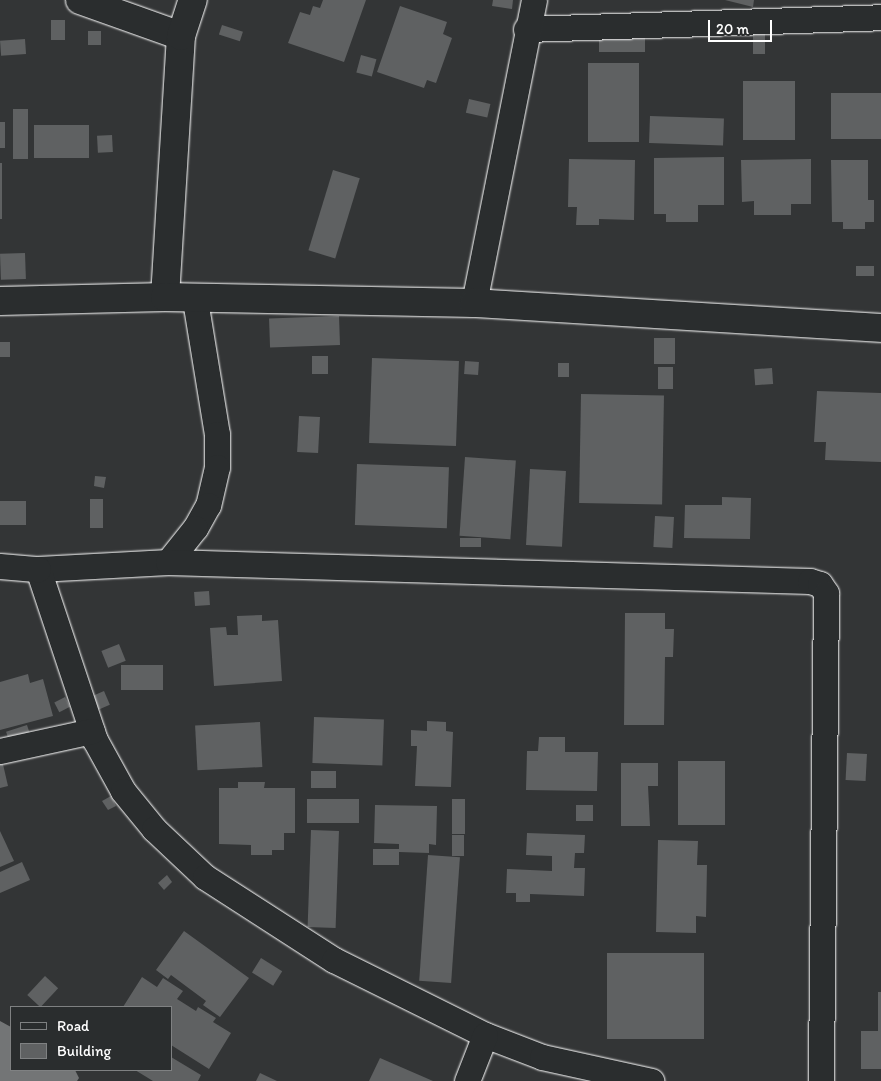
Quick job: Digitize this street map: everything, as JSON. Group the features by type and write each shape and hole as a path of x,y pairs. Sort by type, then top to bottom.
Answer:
{"street":[{"path":"80,0 181,36"},
{"path":"165,297 181,36 193,0"},
{"path":"474,303 526,29 534,0"},
{"path":"526,29 824,10 881,17"},
{"path":"0,301 165,297 195,300 474,303 881,328"},
{"path":"168,562 195,528 208,505 216,467 217,434 195,300"},
{"path":"0,566 38,569 168,562 800,580 820,584 826,593 821,1081"},
{"path":"38,569 92,731 123,791 154,829 205,877 334,960 485,1035 542,1057 651,1081"},
{"path":"0,751 92,731"},
{"path":"467,1081 485,1035"}],"shaded area":[{"path":"0,1021 10,1026 10,1071 76,1071 79,1078 77,1081 0,1081"}],"building":[{"path":"323,0 366,0 344,62 288,43 300,12 310,15 313,6 320,8"},
{"path":"493,0 513,0 512,9 492,6"},
{"path":"725,0 754,0 753,7"},
{"path":"400,6 447,22 443,34 452,38 436,83 427,80 424,88 377,72"},
{"path":"51,20 65,20 65,40 51,40"},
{"path":"222,25 243,32 240,41 219,35"},
{"path":"599,29 645,29 645,52 599,52"},
{"path":"88,31 101,31 101,45 88,45"},
{"path":"753,34 765,34 765,54 753,54"},
{"path":"25,39 26,54 1,56 0,41"},
{"path":"361,55 376,59 372,77 356,72"},
{"path":"588,63 639,63 639,142 588,142"},
{"path":"743,81 795,81 795,140 743,140"},
{"path":"831,93 881,93 881,139 831,139"},
{"path":"469,99 490,104 487,118 466,113"},
{"path":"13,109 28,109 28,159 13,159"},
{"path":"650,116 724,119 723,146 649,143"},
{"path":"0,122 5,122 5,148 0,148"},
{"path":"34,125 89,125 89,158 34,158"},
{"path":"112,135 113,152 98,153 97,136"},
{"path":"724,157 724,205 698,205 698,222 666,222 666,214 654,214 654,158"},
{"path":"569,159 635,160 634,220 599,219 599,225 576,225 577,207 568,207"},
{"path":"811,159 811,204 791,204 791,215 754,215 754,201 742,202 741,160"},
{"path":"831,160 868,160 868,200 874,200 874,222 865,222 865,229 843,229 843,222 832,222"},
{"path":"0,163 2,163 2,219 0,219"},
{"path":"333,170 360,178 335,259 308,250"},
{"path":"25,253 26,279 1,280 0,254"},
{"path":"856,266 874,266 874,276 856,276"},
{"path":"339,316 340,345 270,347 269,318"},
{"path":"654,338 675,338 675,364 654,364"},
{"path":"0,342 10,342 10,357 0,357"},
{"path":"312,356 328,356 328,374 312,374"},
{"path":"372,358 459,361 456,446 369,443"},
{"path":"465,361 479,362 478,375 464,374"},
{"path":"558,363 569,363 569,377 558,377"},
{"path":"658,367 673,367 673,389 658,389"},
{"path":"772,368 773,384 755,385 754,369"},
{"path":"817,391 881,393 881,462 825,460 826,442 814,442"},
{"path":"581,394 664,395 662,504 579,503"},
{"path":"299,416 320,417 318,453 297,452"},
{"path":"465,457 516,461 510,539 459,536"},
{"path":"357,464 449,467 447,528 355,525"},
{"path":"530,469 566,471 562,547 526,545"},
{"path":"95,476 106,477 104,488 94,486"},
{"path":"722,497 751,498 750,539 684,538 685,505 722,505"},
{"path":"90,499 103,499 103,528 90,528"},
{"path":"0,501 26,501 26,525 0,525"},
{"path":"655,516 674,517 672,548 653,547"},
{"path":"460,538 481,538 481,547 460,547"},
{"path":"209,591 210,605 195,606 194,592"},
{"path":"625,613 665,613 665,629 674,629 673,657 665,657 664,725 624,725"},
{"path":"262,615 262,621 278,620 282,681 214,686 210,628 226,627 227,635 238,635 237,616"},
{"path":"119,644 126,661 108,668 101,651"},
{"path":"121,665 163,665 163,690 121,690"},
{"path":"28,674 30,683 43,679 53,716 0,730 0,682"},
{"path":"104,691 110,705 94,711 88,698"},
{"path":"65,697 70,707 59,712 54,702"},
{"path":"314,717 384,719 382,765 312,763"},
{"path":"427,721 446,722 446,731 453,732 451,787 415,786 417,746 411,746 411,730 427,731"},
{"path":"260,722 262,767 197,770 195,725"},
{"path":"27,725 30,734 9,740 6,732"},
{"path":"539,737 565,737 565,752 598,752 597,791 526,790 527,751 538,751"},
{"path":"847,753 867,754 866,781 846,780"},
{"path":"2,760 8,786 0,788 0,761"},
{"path":"678,761 725,761 725,825 678,825"},
{"path":"621,763 658,763 658,786 648,786 650,826 621,826"},
{"path":"311,771 336,771 336,788 311,788"},
{"path":"238,782 265,782 264,788 295,788 295,833 284,833 284,850 272,850 272,855 251,855 251,845 219,844 219,788 238,788"},
{"path":"111,796 116,806 108,810 102,801"},
{"path":"307,799 359,799 359,823 307,823"},
{"path":"452,799 465,799 465,834 452,834"},
{"path":"375,805 437,806 436,845 429,844 429,853 399,852 399,865 373,865 373,849 399,849 399,844 374,843"},
{"path":"576,805 593,805 593,821 576,821"},
{"path":"311,830 339,831 336,928 308,927"},
{"path":"0,831 14,861 0,867"},
{"path":"527,833 585,835 584,853 575,853 574,868 585,868 584,896 530,894 530,902 516,902 516,893 506,893 507,869 552,871 552,856 526,855"},
{"path":"452,835 464,835 464,856 452,856"},
{"path":"658,840 698,841 697,865 707,865 706,917 696,916 696,933 656,932"},
{"path":"428,855 460,857 451,983 419,981"},
{"path":"22,862 30,880 0,893 0,872"},
{"path":"167,875 172,882 164,890 158,883"},
{"path":"184,931 249,978 220,1017 203,1005 206,1001 171,975 168,979 156,970"},
{"path":"607,953 704,953 704,1039 607,1039"},
{"path":"261,958 282,971 273,986 252,972"},
{"path":"45,976 58,988 42,1006 39,1006 27,995"},
{"path":"142,977 157,987 163,978 183,991 177,999 196,1011 198,1007 216,1018 213,1022 231,1033 209,1069 172,1046 172,1006 124,1006"},
{"path":"878,992 881,992 881,1069 861,1069 861,1031 878,1031"},
{"path":"172,1058 201,1075 198,1081 153,1081 137,1071 172,1071"},
{"path":"380,1058 433,1081 369,1081"},
{"path":"260,1073 277,1081 256,1081"}]}
